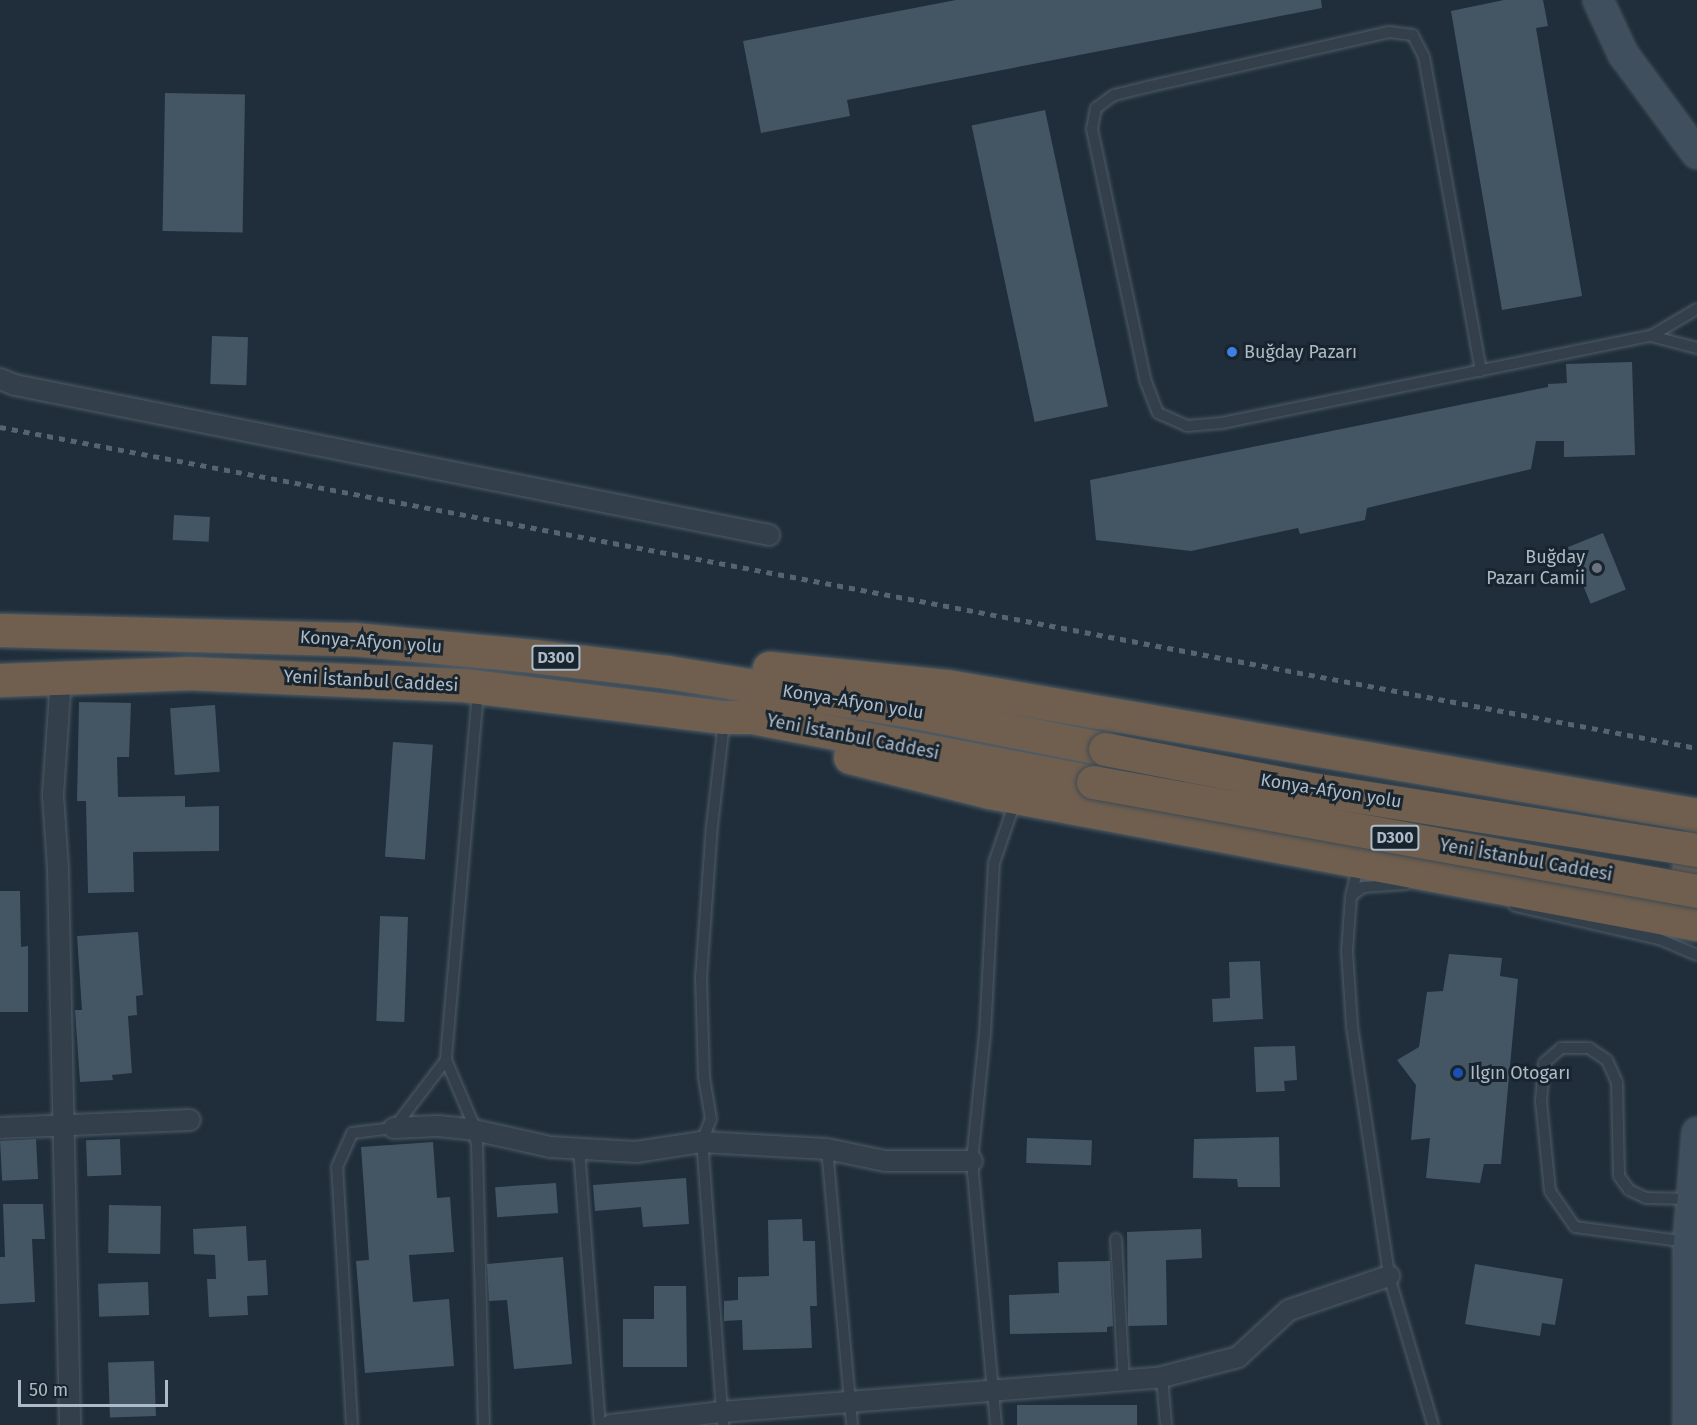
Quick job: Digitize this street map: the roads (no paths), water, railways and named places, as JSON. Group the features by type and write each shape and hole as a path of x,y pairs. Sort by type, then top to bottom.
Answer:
{"highway":[{"name":"Konya-Afyon yolu","path":"0,630 353,639 667,672 911,711 1306,788 1697,850"},
{"path":"667,672 756,667 947,686 1697,815"},
{"name":"Yeni İstanbul Caddesi","path":"0,680 187,673 479,687 724,717 752,717 1093,783 1697,891"},
{"path":"724,717 746,732 1018,796 1697,924"},
{"path":"1697,844 1689,859 1688,883 1697,909"}],"main road":[{"path":"1598,0 1623,54 1696,151"},
{"path":"1688,1425 1697,1131"}],"street":[{"path":"0,379 15,385 769,535"},
{"path":"61,677 52,795 58,869 70,1425"},
{"path":"0,1128 62,1123 190,1120"},
{"path":"394,1128 438,1126 474,1130 550,1148 636,1152 702,1142 827,1149 885,1161 972,1161"},
{"path":"611,1425 723,1419 849,1403 1162,1377 1238,1357 1289,1310 1389,1276"}],"lane":[{"path":"1480,371 1424,57 1413,35 1389,32 1147,87 1114,95 1096,108 1092,129 1146,382 1158,413 1187,426 1222,423 1480,371 1651,336 1697,309"},
{"path":"1651,336 1697,348"},
{"path":"479,687 446,1060 474,1130 484,1425"},
{"path":"723,1419 702,1142 711,1119 704,1077 701,978 724,717"},
{"path":"996,1425 972,1161 986,1034 994,863 1018,796"},
{"path":"1359,861 1351,896 1347,951 1352,1027 1389,1276 1433,1425"},
{"path":"1351,896 1363,887 1401,883 1421,887"},
{"path":"1497,902 1659,939 1697,955"},
{"path":"1693,1242 1575,1227 1550,1191 1540,1101 1544,1063 1561,1048 1589,1048 1607,1060 1617,1082 1619,1176 1629,1190 1646,1198 1696,1199"},
{"path":"352,1425 337,1167 352,1133 394,1128 446,1060"},
{"path":"579,1148 600,1425"},
{"path":"827,1149 852,1425"},
{"path":"1116,1239 1124,1380"},
{"path":"1162,1377 1166,1425"}],"railway":[{"path":"0,427 1697,748"}],"place":[{"name":"Buğday Pazarı","path":"1232,352"},
{"name":"Buğday Pazarı Camii","path":"1597,568"},
{"name":"Ilgın Otogarı","path":"1458,1073"}]}
